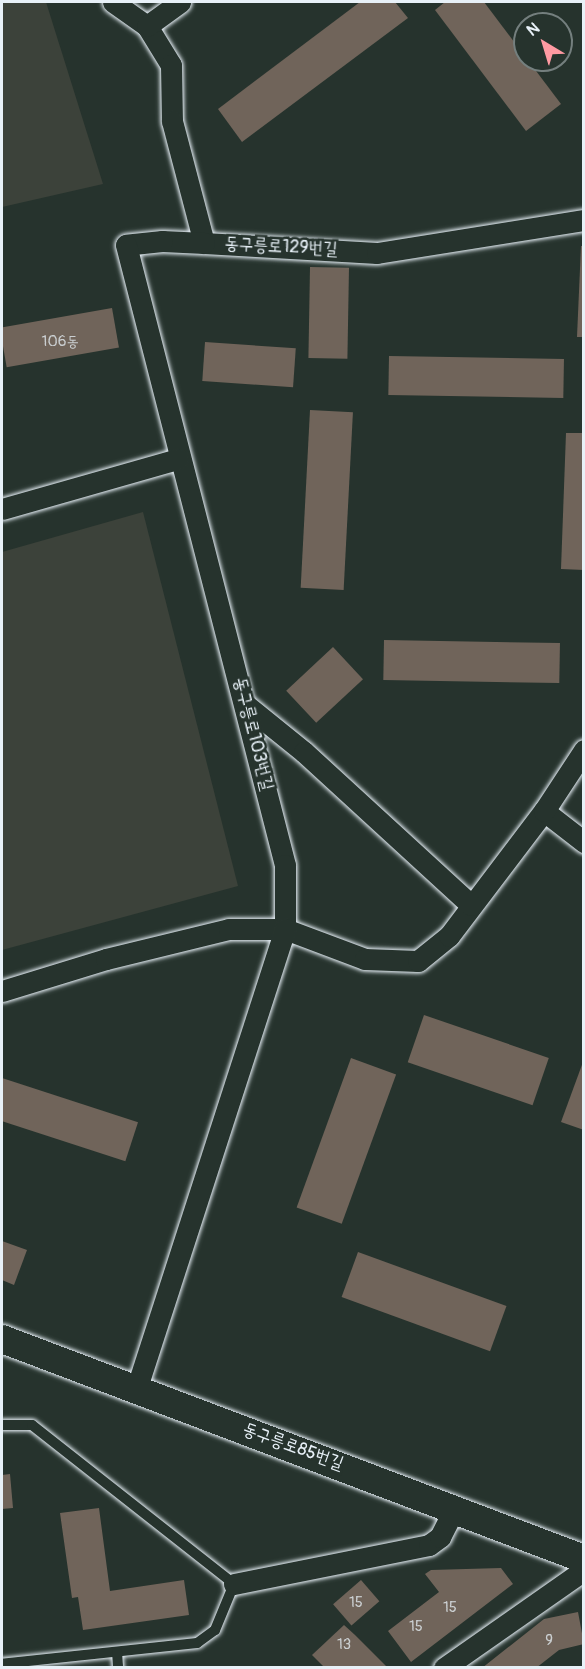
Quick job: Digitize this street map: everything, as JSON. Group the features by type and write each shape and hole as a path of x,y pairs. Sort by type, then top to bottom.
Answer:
{"street":[{"path":"113,2 147,26 180,2"},
{"name":"동구릉로129번길","path":"147,26 171,65 172,121 204,243 377,253 584,220"},
{"name":"동구릉로103번길","path":"136,1390 285,929 285,866 247,706 178,459 126,245 162,241 204,243"},
{"path":"2,509 178,459"},
{"path":"247,706 304,752 471,905"},
{"path":"2,991 106,959 229,929 285,929 366,958 418,961 449,936 544,810 584,750"},
{"path":"544,810 584,842"},
{"name":"동구릉로85번길","path":"2,1339 455,1508 584,1559"},
{"path":"234,1584 429,1545 440,1537 455,1508"},
{"path":"444,1668 584,1570"}],"lane":[{"path":"2,1425 32,1425 234,1584 219,1624 204,1640 2,1664"},
{"path":"117,1652 118,1668"}],"shaded area":[{"path":"2,2 46,2 103,184 2,207"},
{"path":"143,512 238,886 2,950 2,552"}],"building":[{"path":"360,2 395,2 408,18 242,142 218,109"},
{"path":"445,2 484,2 513,40 513,72 537,72 561,104 526,131 435,10"},
{"path":"581,246 584,246 584,337 577,337"},
{"path":"310,267 349,268 347,359 308,358"},
{"path":"112,308 119,347 7,367 2,327"},
{"path":"205,342 296,348 293,387 202,381"},
{"path":"389,356 564,359 563,398 388,395"},
{"path":"310,410 353,412 344,590 301,588"},
{"path":"566,433 584,433 584,570 561,569"},
{"path":"384,640 560,643 559,683 383,680"},
{"path":"333,647 363,679 316,723 286,691"},
{"path":"424,1015 549,1058 533,1105 408,1062"},
{"path":"351,1058 396,1074 342,1224 297,1207"},
{"path":"584,1062 584,1130 561,1122"},
{"path":"2,1078 138,1122 125,1161 2,1121"},
{"path":"2,1241 27,1250 14,1285 2,1280"},
{"path":"358,1252 506,1306 490,1351 342,1297"},
{"path":"10,1474 13,1508 2,1509 2,1475"},
{"path":"99,1508 110,1591 184,1580 189,1615 83,1630 78,1597 72,1598 60,1513"},
{"path":"501,1568 513,1584 411,1662 388,1631 439,1592 425,1574 431,1570"},
{"path":"361,1580 379,1601 351,1625 333,1604"},
{"path":"578,1612 584,1644 559,1650 536,1668 482,1668 544,1619"},
{"path":"344,1625 388,1668 325,1668 312,1655"}]}
